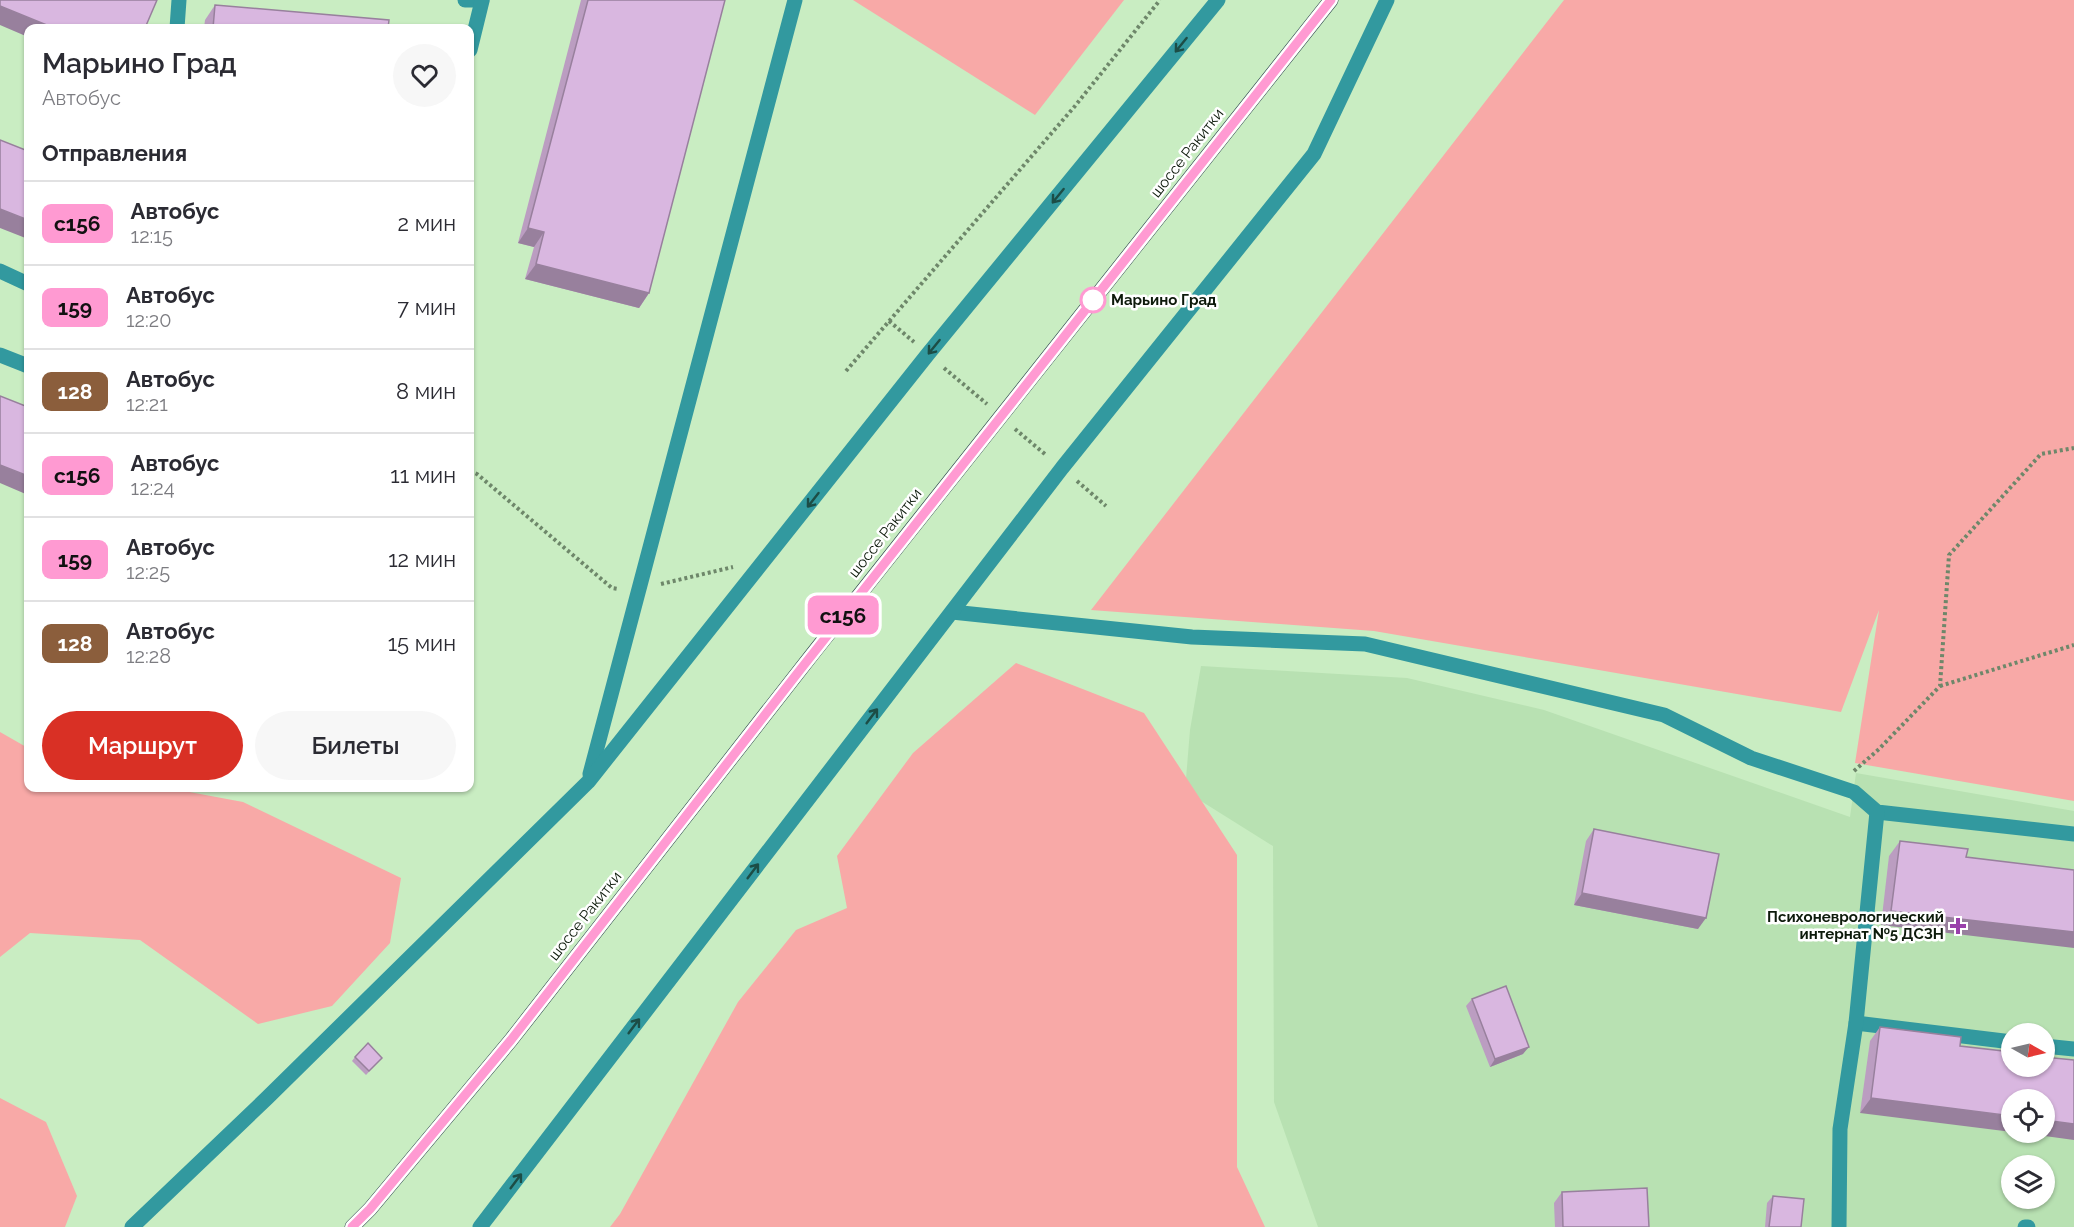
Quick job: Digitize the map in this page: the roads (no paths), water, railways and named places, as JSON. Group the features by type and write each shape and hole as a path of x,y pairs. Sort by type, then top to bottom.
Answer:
{"main road":[{"name":"шоссе Ракитки","path":"352,1227 370,1209 511,1040 800,670 1331,0"}],"street":[{"path":"177,24 179,0"},
{"path":"465,0 482,1 474,34"},
{"path":"588,782 795,0"},
{"path":"132,1227 588,782 936,345 1218,0"},
{"path":"480,1227 1062,468 1314,154 1387,0"},
{"path":"0,271 24,282"},
{"path":"0,355 24,364"},
{"path":"952,612 1192,637 1365,644 1664,715 1751,758 1854,792 1877,812 2074,834"},
{"path":"1839,1227 1840,1129 1857,1023 1877,812"},
{"path":"1857,1023 2001,1041"},
{"path":"2055,1047 2074,1050"}],"place":[{"name":"Марьино Град","path":"1093,300"},
{"name":"Психоневрологический интернат №5 ДСЗН","path":"1958,926"}]}
